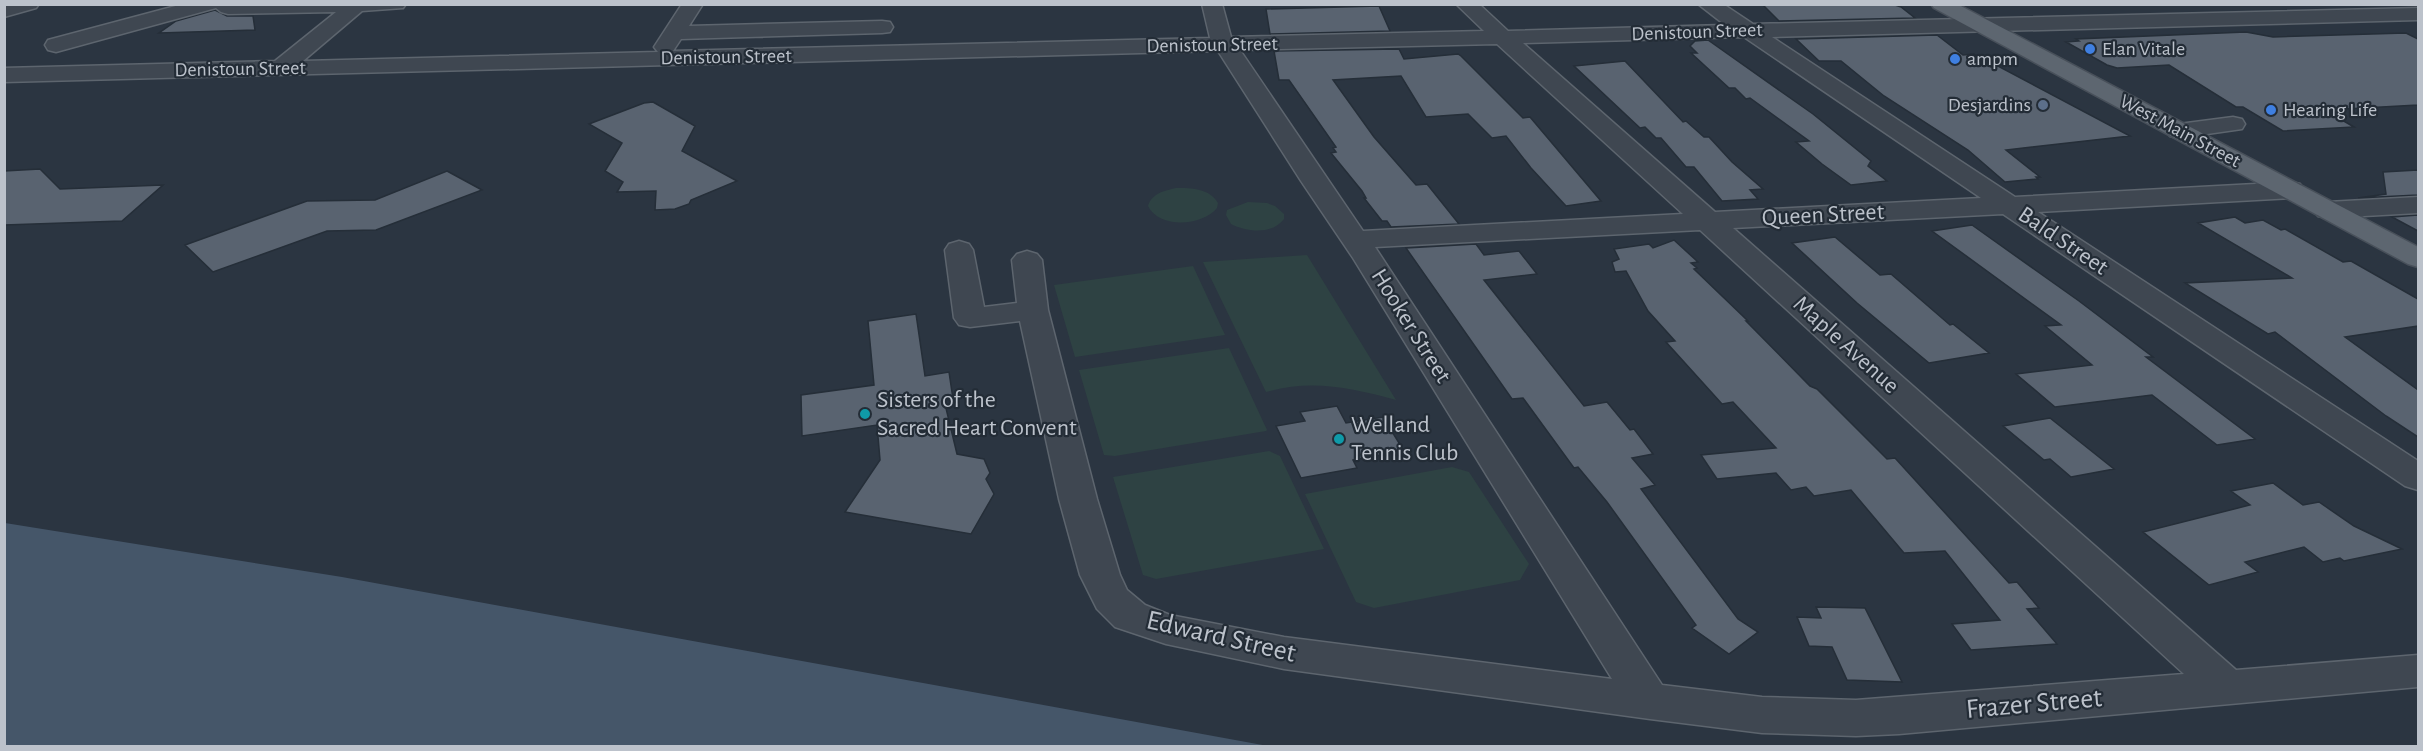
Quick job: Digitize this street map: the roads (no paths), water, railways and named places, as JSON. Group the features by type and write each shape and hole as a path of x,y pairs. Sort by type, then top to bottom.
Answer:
{"main road":[{"name":"West Main Street","path":"1941,4 2418,258"}],"street":[{"path":"4,11 29,4"},
{"path":"56,45 209,4"},
{"path":"224,4 228,8 396,4"},
{"path":"658,58 693,4"},
{"path":"872,53 889,4"},
{"path":"1212,4 1223,44"},
{"name":"Maple Avenue","path":"1466,4 2226,687"},
{"name":"Bald Street","path":"1708,4 2418,478"},
{"path":"2096,4 2123,21"},
{"path":"2414,4 2418,6"},
{"path":"281,68 357,5"},
{"name":"Denistoun Street","path":"4,75 2418,14"},
{"path":"675,33 882,27"},
{"name":"Hooker Street","path":"1223,44 1355,240 1650,702"},
{"path":"2179,131 2233,124"},
{"name":"Queen Street","path":"1355,240 2291,190"},
{"path":"2328,210 2418,205"},
{"path":"958,250 970,318 1033,310"},
{"name":"Edward Street","path":"1027,260 1033,310 1078,499 1100,575 1111,599 1130,616 1166,629 1284,653 1650,702"},
{"name":"Frazer Street","path":"1650,702 1762,715 1856,718 2418,671"}],"water":[{"path":"5,523 342,577 1268,746 5,746"}],"place":[{"name":"Elan Vitale","path":"2090,49"},
{"name":"ampm","path":"1955,59"},
{"name":"Desjardins","path":"2043,105"},
{"name":"Hearing Life","path":"2271,110"},
{"name":"Sisters of the Sacred Heart Convent","path":"865,414"},
{"name":"Welland Tennis Club","path":"1339,439"}]}
